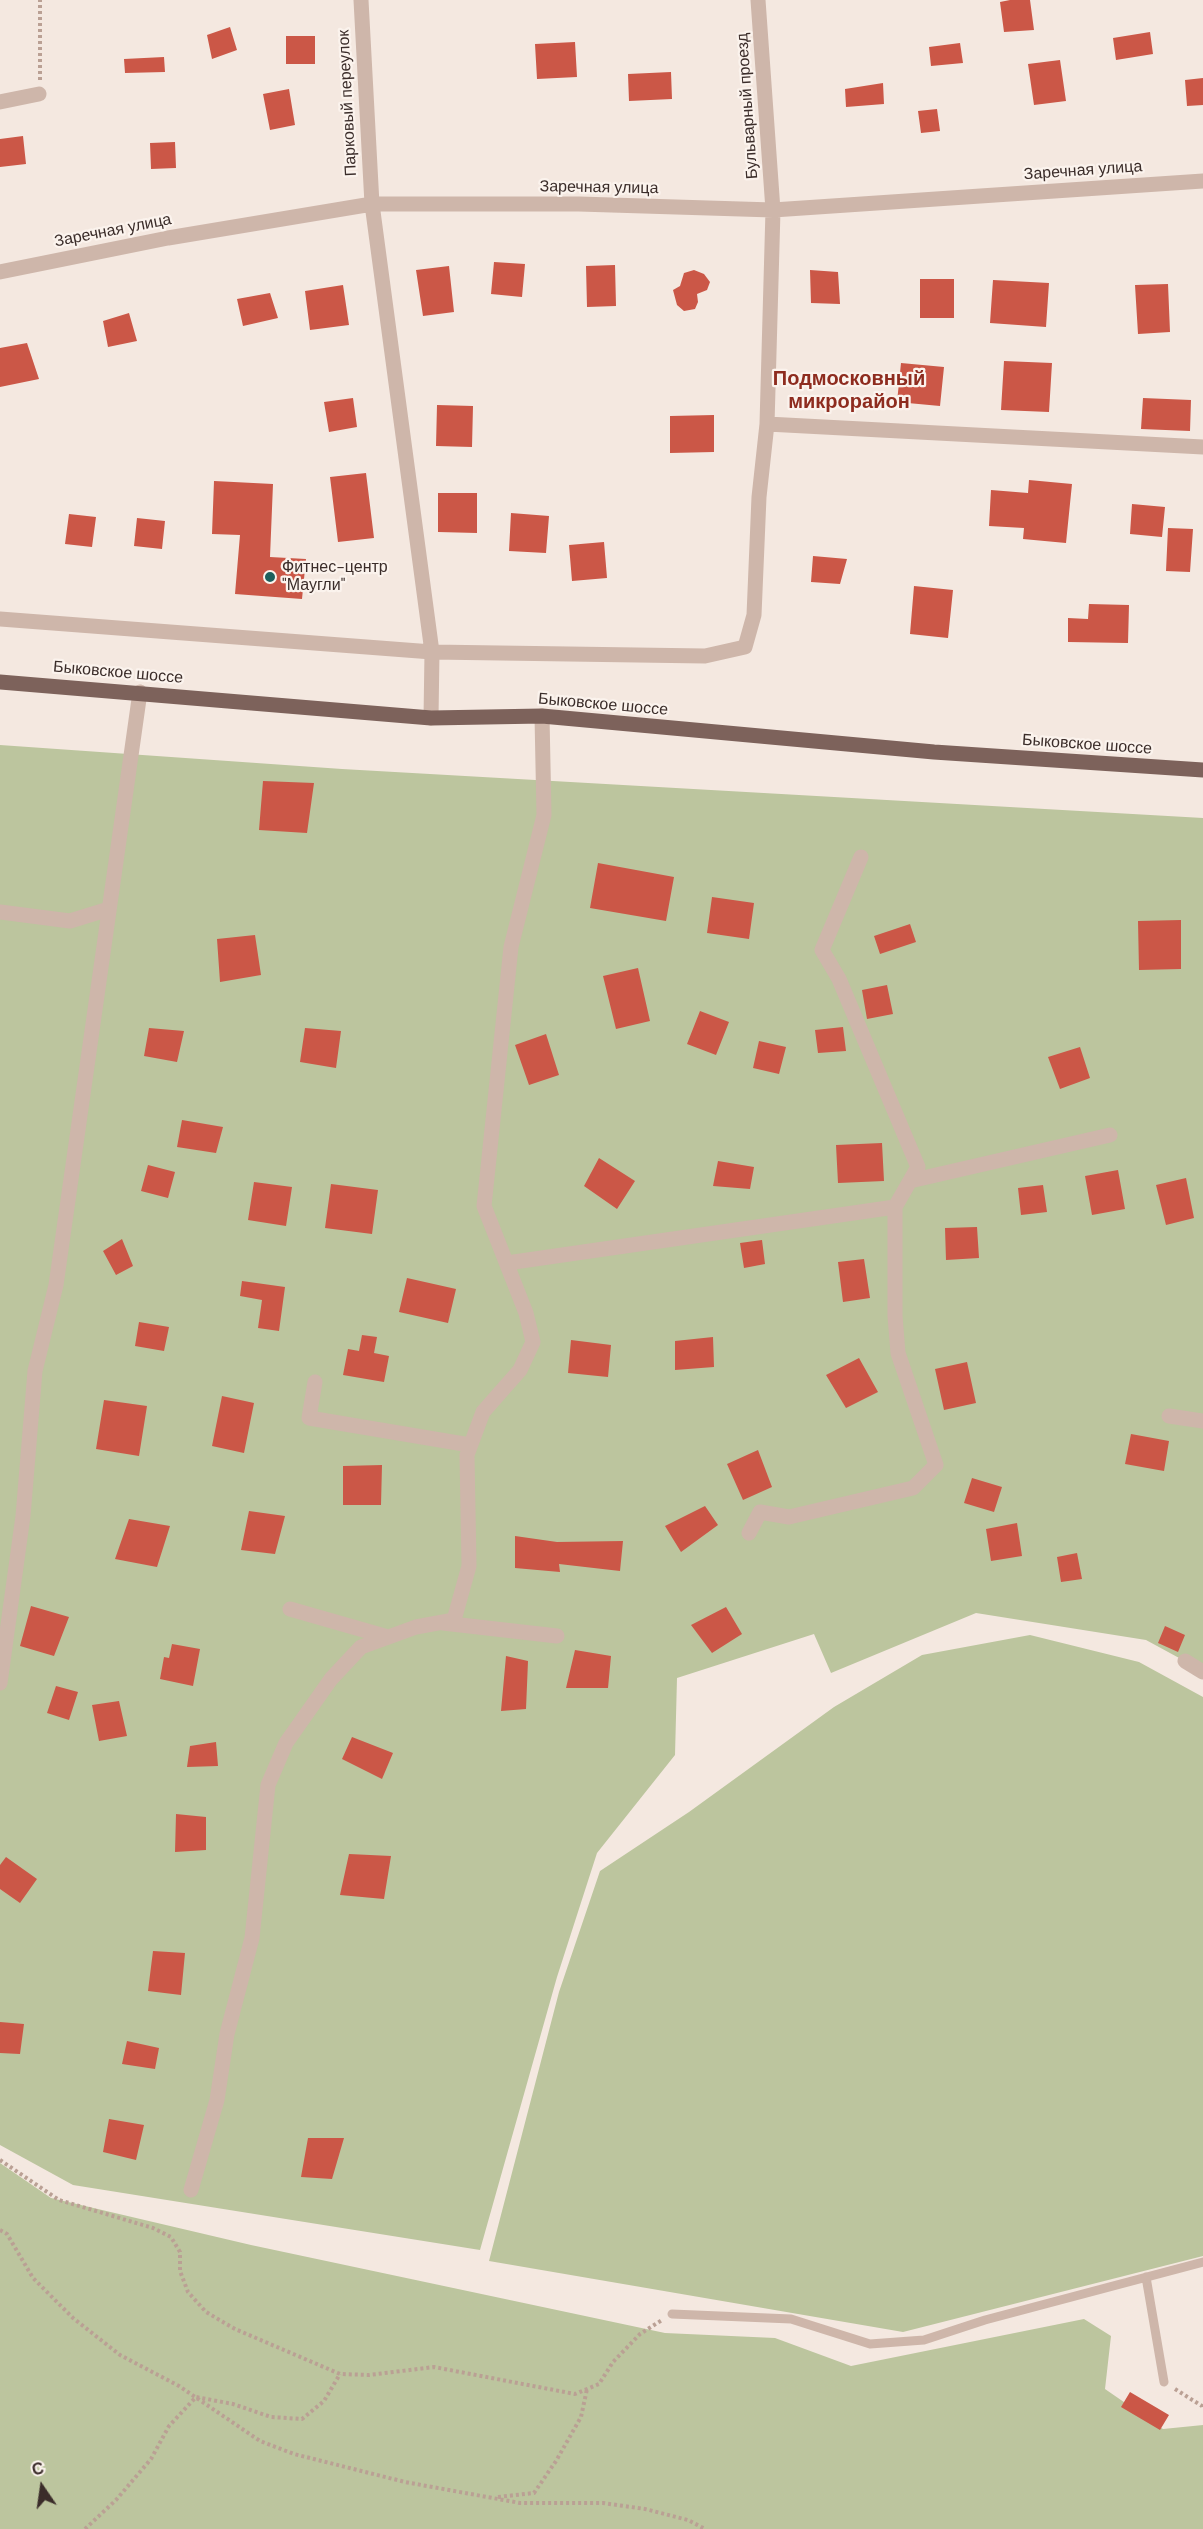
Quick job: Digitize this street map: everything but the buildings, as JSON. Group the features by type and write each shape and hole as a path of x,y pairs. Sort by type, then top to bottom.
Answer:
{"main road":[{"name":"Быковское шоссе","path":"0,682 431,718 542,716 934,752 1203,770"}],"street":[{"name":"Парковый переулок","path":"361,0 372,204 432,652 431,718"},
{"name":"Бульварный проезд","path":"432,652 705,656 745,647 754,615 759,497 767,424 773,210 758,0"},
{"path":"0,102 39,93"},
{"path":"1184,181 1203,193"},
{"name":"Заречная улица","path":"0,272 168,238 372,204 579,204 773,210 1203,181"},
{"path":"767,424 1203,447"},
{"path":"0,619 432,652"},
{"path":"0,1683 23,1516 35,1371 56,1286 140,692"},
{"path":"191,2190 217,2100 227,2034 252,1938 268,1785 286,1743 332,1679 362,1647 416,1627 454,1620 469,1566 467,1455 483,1412 519,1370 533,1342 526,1313 484,1206 511,947 544,815 542,716"},
{"path":"749,1533 760,1512 789,1517 913,1488 936,1465 898,1353 895,1316 895,1207 918,1167 839,979 822,950 861,857"},
{"path":"0,912 70,921 109,909"},
{"path":"910,1181 1110,1135"},
{"path":"507,1263 895,1207"},
{"path":"315,1382 309,1418 470,1445"},
{"path":"1169,1416 1203,1421"},
{"path":"290,1609 388,1637"},
{"path":"440,1622 556,1636"},
{"path":"1185,1661 1203,1672"}],"lane":[{"path":"672,2314 791,2319 870,2344 924,2340 985,2320 1203,2262"},
{"path":"1146,2277 1164,2382"}],"path":[{"path":"39,93 40,0"},
{"path":"0,2160 59,2200 153,2228 171,2237 180,2252 180,2271 188,2292 206,2312 235,2329 340,2374 369,2375 434,2367 575,2394 599,2384 613,2362 640,2334 672,2314"},
{"path":"0,2230 7,2235 33,2278 73,2318 120,2355 196,2397 260,2441 294,2454 405,2482 520,2503 614,2505 688,2520 705,2529"},
{"path":"196,2397 233,2404 270,2417 302,2419 324,2401 340,2374"},
{"path":"1164,2382 1202,2406 1203,2410"},
{"path":"495,2498 534,2493 556,2461 581,2417 587,2389"},
{"path":"85,2529 116,2500 144,2467 169,2426 196,2397"}],"green space":[{"path":"0,745 342,769 1203,818 1203,1671 1146,1640 976,1613 831,1673 814,1634 677,1678 675,1755 597,1853 557,1977 480,2250 73,2185 0,2145"},
{"path":"1030,1635 1139,1662 1203,1697 1203,2256 903,2332 489,2261 559,1992 600,1871 689,1812 834,1707 922,1655"},
{"path":"0,2163 51,2198 251,2245 665,2333 775,2338 851,2366 1084,2319 1111,2336 1105,2389 1163,2429 1203,2425 1203,2529 0,2529"}],"place":[{"name":"Фитнес-центр \"Маугли\"","path":"270,577"}],"district":[{"name":"Подмосковный микрорайон","path":"849,392"}]}
